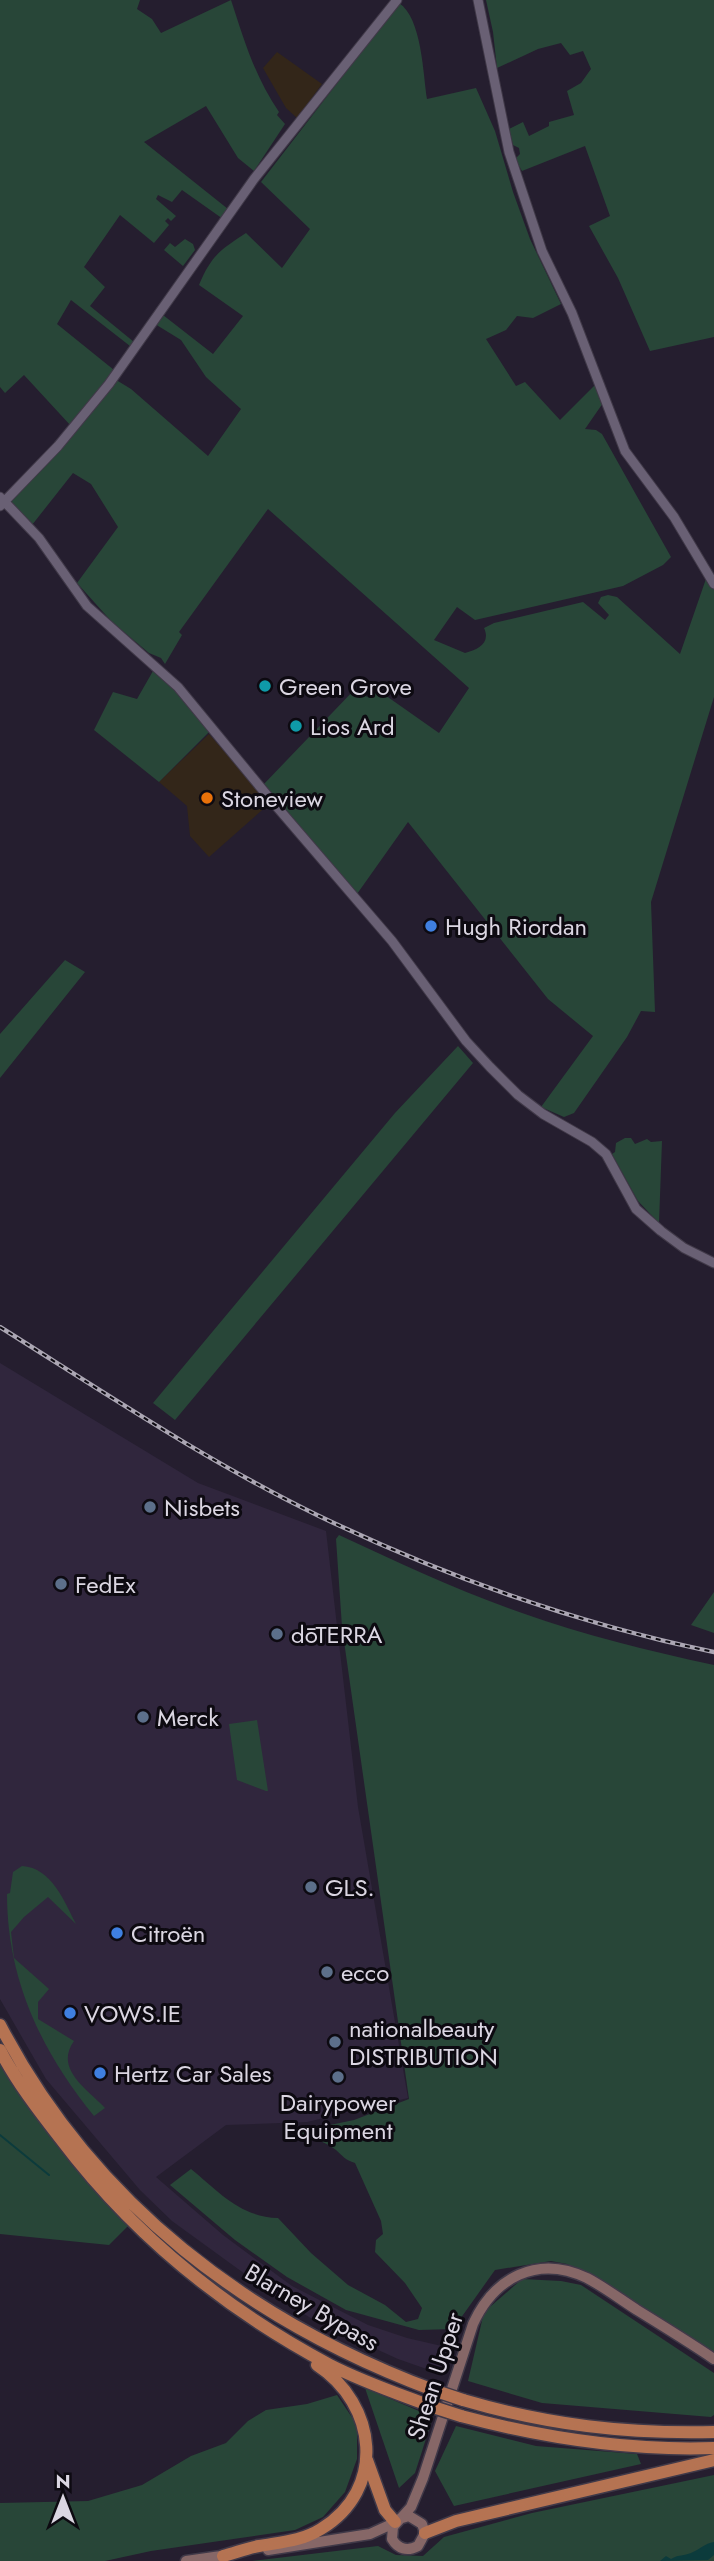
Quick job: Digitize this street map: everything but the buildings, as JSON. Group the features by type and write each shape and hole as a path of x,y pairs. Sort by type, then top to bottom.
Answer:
{"highway":[{"name":"Blarney Bypass","path":"0,2025 19,2062 49,2107 112,2183 167,2236 240,2293 282,2320 369,2365 436,2391 511,2413 590,2428 684,2433 714,2430"},
{"name":"Blarney Bypass","path":"0,2050 35,2105 102,2192 180,2265 242,2313 330,2364 379,2387 433,2407 562,2439 654,2448 714,2448"},
{"path":"242,2313 341,2382 365,2427 366,2459 385,2510 396,2522"},
{"path":"223,2556 256,2546 304,2538 319,2531 345,2509 355,2494 366,2459"},
{"path":"425,2533 456,2521 714,2460"}],"main road":[{"name":"Shean Upper","path":"396,2522 411,2507 423,2478 476,2316 489,2295 517,2275 536,2269 552,2269 587,2278 714,2359"},
{"name":"Shean Upper","path":"419,2520 423,2478"},
{"path":"186,2561 329,2542 373,2533 396,2522 409,2516 419,2520 425,2533 418,2546 409,2549 400,2547 392,2539 391,2531 396,2522"},
{"path":"329,2542 392,2539"}],"street":[{"path":"397,0 254,179 109,384 58,446 2,501 39,538 87,606 178,687 395,944 466,1041 489,1067 543,1114 592,1142 606,1154 636,1209 684,1248 714,1264"},
{"path":"478,0 509,152 542,251 572,313 625,451 674,517 714,584"}],"shaded area":[{"path":"0,0 140,0 137,9 152,19 161,33 231,0 257,72 279,112 277,115 285,124 254,171 238,158 206,106 144,142 228,209 223,219 182,190 172,202 158,195 156,199 176,216 171,221 168,218 165,221 169,225 154,243 120,215 84,267 105,287 90,306 134,342 130,346 71,300 57,324 114,370 71,426 24,375 5,393 0,387"},
{"path":"486,0 714,0 714,337 650,351 618,278 589,226 610,216 585,146 522,171 515,159 520,154 519,148 513,145 509,129 523,122 529,136 549,126 549,122 574,115 567,91 581,83 591,69 583,51 570,55 561,43 538,49 497,68"},
{"path":"399,3 407,10 417,33 427,99 476,88 495,131 530,239 561,304 533,318 517,316 506,330 486,339 516,386 525,382 560,420 596,384 603,403 585,429 596,430 602,434 671,557 663,565 623,586 475,620 457,607 434,640 465,653 482,645 486,638 484,628 494,623 583,602 605,620 609,615 598,603 601,597 608,595 617,597 680,654 708,573 714,584 714,697 651,902 655,1012 641,1011 627,1037 574,1113 564,1117 541,1107 593,1036 548,999 408,822 357,894 264,784 356,688 367,697 375,688 439,733 469,688 268,509 179,632 182,635 165,664 161,658 149,653 112,622 77,583 118,527 91,484 73,473 32,525 12,505 12,500 61,450 113,378 131,389 208,456 241,409 206,377 181,340 155,324 163,315 213,354 243,316 199,285 212,260 246,233 282,268 310,229 261,182"},
{"path":"277,52 322,84 297,118 286,108 263,68"},
{"path":"185,239 193,244 195,250 183,266 164,250 170,243 175,247"},
{"path":"153,671 175,690 209,732 159,782 94,730 113,692 137,699"},
{"path":"209,734 270,803 209,857 190,836 187,806 159,782"},
{"path":"65,960 85,972 0,1078 0,1034"},
{"path":"458,1046 473,1063 175,1420 153,1403 395,1113"},
{"path":"631,1138 635,1144 647,1139 651,1142 662,1141 659,1223 638,1201 612,1154 615,1152 616,1143"},
{"path":"0,1363 198,1483 326,1531 358,1807 408,2098 307,2122 226,2125 156,2177 223,2235 292,2286 368,2325 446,2347 438,2373 398,2359 319,2323 281,2300 172,2221 140,2190 46,2079 0,1999"},
{"path":"339,1535 452,1586 522,1613 617,1642 714,1665 714,2353 581,2271 567,2264 551,2261 495,2270 453,2329 419,2330 346,2310 287,2277 235,2240 170,2185 191,2169 241,2208 264,2217 278,2218 311,2253 348,2285 385,2305 406,2322 418,2319 422,2308 405,2283 375,2252 376,2240 383,2234 381,2221 355,2163 327,2144 296,2132 354,2120 409,2099 342,1627 336,1539"},
{"path":"714,1592 714,1633 691,1625"},
{"path":"257,1720 268,1791 237,1780 229,1724"},
{"path":"22,1866 32,1868 49,1879 62,1896 76,1924 48,1897 11,1932 14,1958 49,1989 38,2002 38,2019 74,2041 69,2051 70,2069 82,2086 105,2108 94,2116 43,2040 21,1984 13,1955 7,1894 10,1893 13,1872"},
{"path":"0,2059 77,2166 129,2225 109,2245 0,2234"},
{"path":"522,2279 581,2285 714,2373 714,2415 711,2417 542,2403 468,2381 484,2312"},
{"path":"365,2388 433,2417 415,2473 399,2488"},
{"path":"337,2395 357,2425 357,2459 345,2492 323,2517 295,2530 151,2551 105,2561 0,2561 0,2503 88,2501 142,2485 191,2456 226,2443 248,2421 266,2410 307,2404"},
{"path":"456,2426 536,2446 637,2454 641,2464 454,2506 435,2471"},
{"path":"714,2475 714,2561 252,2561 378,2546 396,2555 423,2556 444,2537 532,2513"},
{"path":"714,2542 714,2555 708,2560 660,2561 666,2556 671,2559"}],"waterway":[{"path":"0,2135 49,2175"}],"railway":[{"path":"0,1327 197,1450 278,1495 366,1538 512,1596 612,1627 714,1652"}],"place":[{"name":"Green Grove","path":"265,686"},
{"name":"Lios Ard","path":"296,726"},
{"name":"Stoneview","path":"207,798"},
{"name":"Hugh Riordan","path":"431,926"},
{"name":"Nisbets","path":"150,1507"},
{"name":"FedEx","path":"61,1584"},
{"name":"dōTERRA","path":"277,1634"},
{"name":"Merck","path":"143,1717"},
{"name":"GLS.","path":"311,1887"},
{"name":"Citroën","path":"117,1933"},
{"name":"ecco","path":"327,1972"},
{"name":"VOWS.IE","path":"70,2013"},
{"name":"nationalbeauty DISTRIBUTION","path":"335,2042"},
{"name":"Hertz Car Sales","path":"100,2073"},
{"name":"Dairypower Equipment","path":"338,2077"}]}
